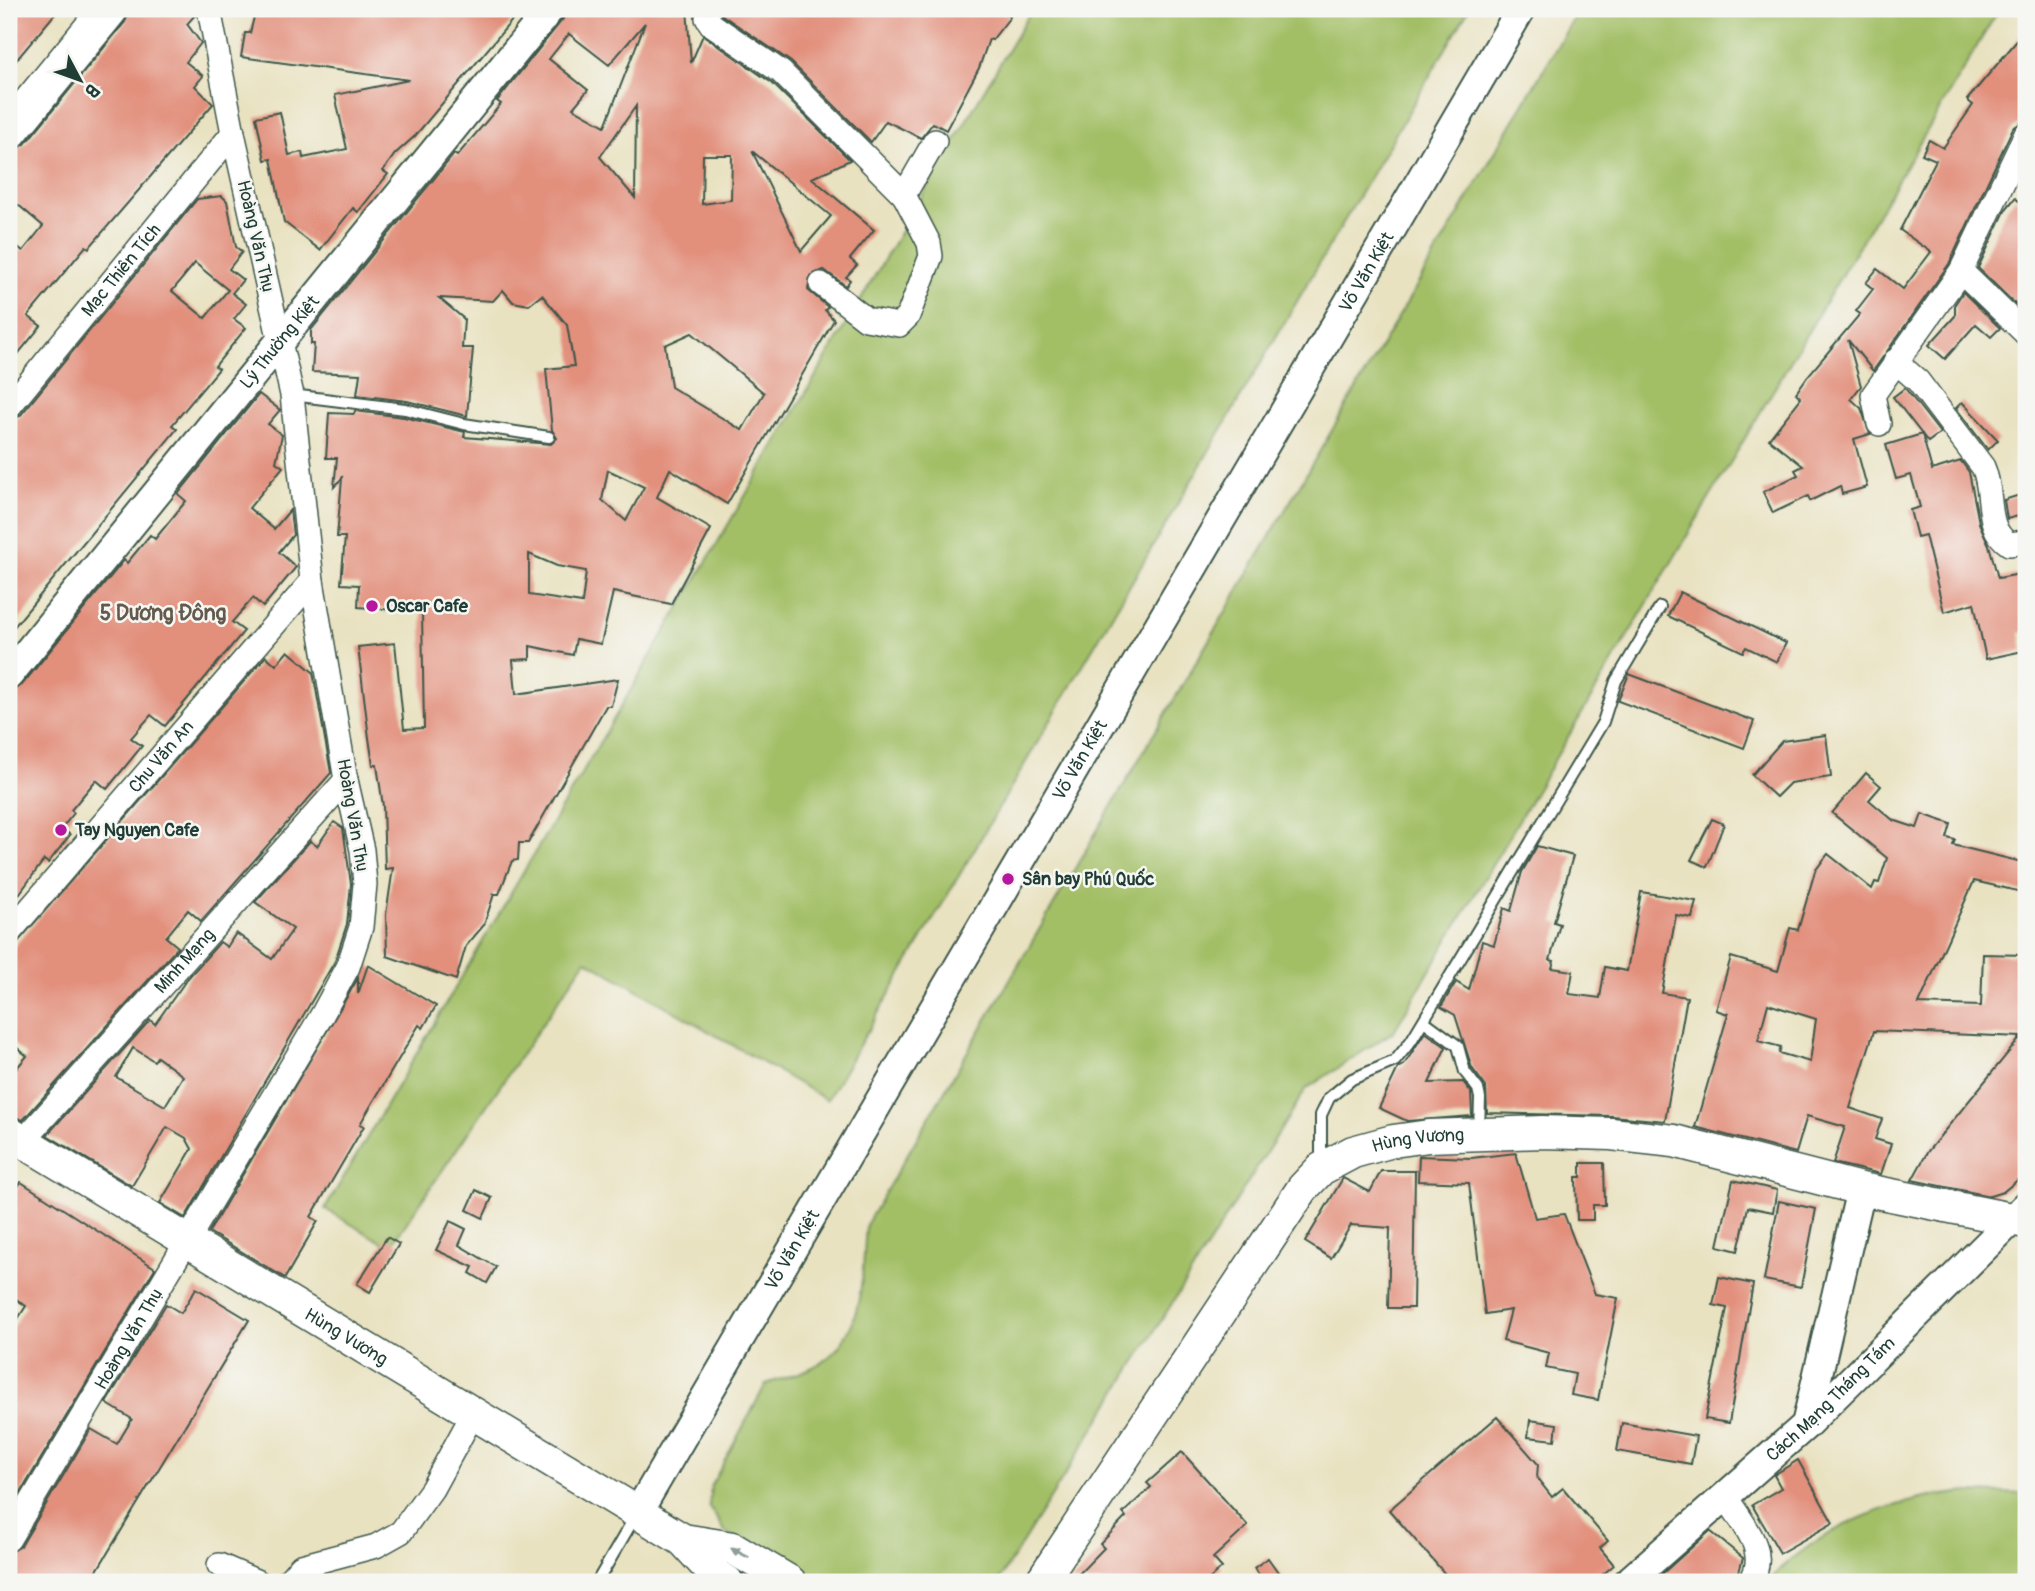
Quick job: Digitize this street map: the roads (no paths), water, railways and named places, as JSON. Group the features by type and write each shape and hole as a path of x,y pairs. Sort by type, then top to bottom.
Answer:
{"main road":[{"path":"9,131 109,9"},
{"name":"Hùng Vương","path":"1041,1582 1303,1188 1321,1169 1353,1152 1393,1141 1479,1135 1612,1133 1674,1141 1861,1189 2021,1216"},
{"name":"Hùng Vương","path":"16,1137 684,1540 714,1574 727,1582"},
{"name":"Hùng Vương","path":"684,1540 733,1548 790,1582"}],"street":[{"name":"Hoàng Văn Thụ","path":"9,1539 322,1016 352,954 361,927 365,884 362,850 346,780 312,581 292,395 233,133 209,9"},
{"name":"Lý Thường Kiệt","path":"9,675 550,9"},
{"path":"709,9 707,19 711,23 781,72 904,195 929,243 931,256 908,316 899,325 866,319 821,284"},
{"name":"Võ Văn Kiệt","path":"638,1512 1521,9"},
{"name":"Mạc Thiên Tích","path":"9,407 233,133"},
{"path":"904,195 936,141"},
{"path":"1879,424 1872,395 1961,271 2024,144"},
{"path":"1961,271 2026,334"},
{"path":"1895,361 1918,381 1983,467 1989,478 1994,529 1998,538 2009,544 2026,542"},
{"name":"Chu Văn An","path":"9,933 312,581"},
{"name":"Minh Mạng","path":"16,1137 346,780"},
{"path":"1806,1425 1861,1189"},
{"name":"Cách Mạng Tháng Tám","path":"1628,1582 1806,1425 2021,1216"},
{"path":"287,1582 301,1566 376,1546 401,1532 432,1489 474,1412"},
{"path":"1726,1497 1757,1547 1759,1560 1751,1582"},
{"path":"219,1565 258,1582"}],"lane":[{"path":"292,395 405,409 464,424 550,437"},
{"path":"1321,1169 1321,1115 1329,1098 1352,1079 1395,1061 1424,1021 1602,722 1616,681 1660,607"},
{"path":"1424,1021 1458,1046 1465,1072 1478,1089 1479,1135"},
{"path":"597,1582 638,1512"}],"place":[{"name":"Oscar Cafe","path":"372,606"},
{"name":"Tay Nguyen Cafe","path":"61,830"},
{"name":"Sân bay Phú Quốc","path":"1008,879"}],"district":[{"name":"5 Dương Đông","path":"163,613"}]}
